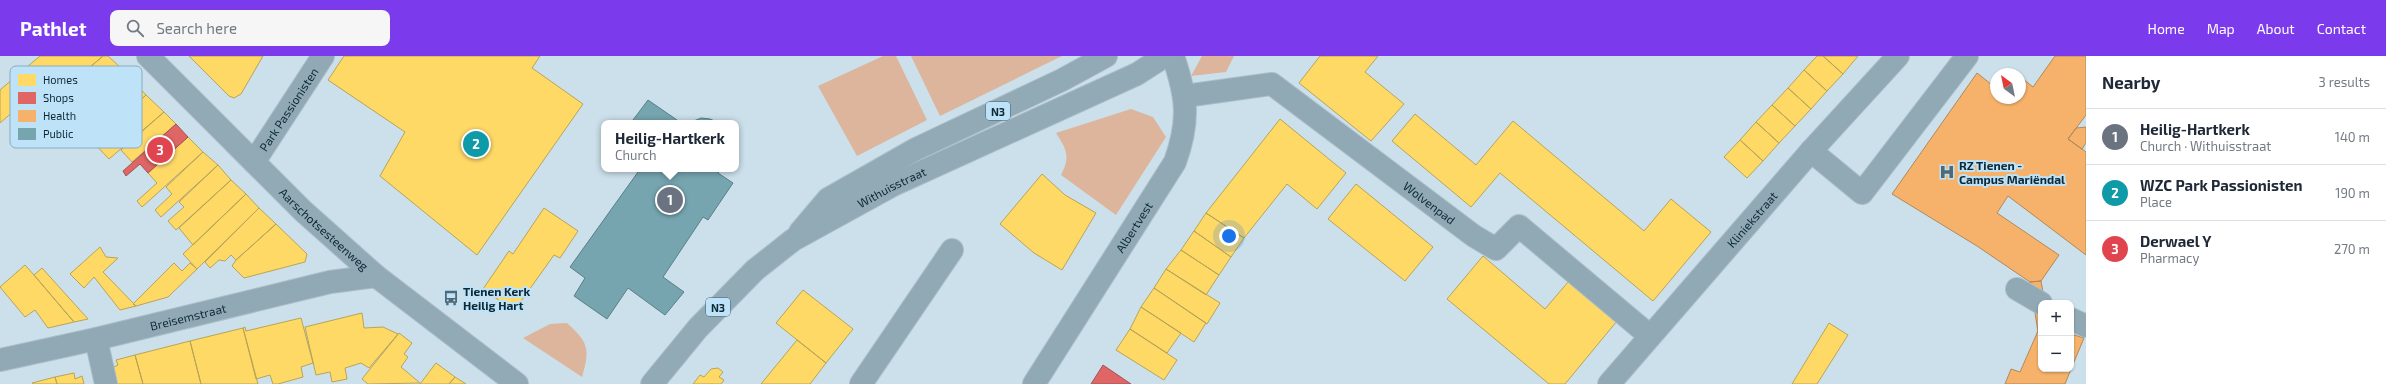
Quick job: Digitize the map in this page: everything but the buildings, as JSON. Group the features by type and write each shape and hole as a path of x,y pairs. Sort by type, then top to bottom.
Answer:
{"main road":[{"name":"Aarschotsesteenweg","path":"148,56 302,211 376,276 517,384"},
{"name":"Withuisstraat","path":"793,240 828,199 916,149 1062,80 1106,56"},
{"name":"Withuisstraat","path":"652,384 698,328 755,270 793,240 893,185 1137,74 1165,56"}],"street":[{"name":"Park Passionisten","path":"254,162 323,56"},
{"name":"Albertvest","path":"1034,384 1175,162 1182,142 1185,125 1185,96 1173,56"},
{"name":"Kliniekstraat","path":"1608,384 1810,151 1898,56"},
{"path":"1810,151 1862,193 1967,56"},
{"name":"Wolvenpad","path":"1185,96 1272,84 1474,236 1496,249 1519,226 1650,336"},
{"path":"861,384 952,250"},
{"name":"Breisemstraat","path":"0,360 96,339 330,282 376,276"},
{"path":"2017,289 2038,301"},
{"path":"2074,320 2086,326"},
{"path":"96,339 106,384"}],"shaded area":[{"path":"883,56 896,56 927,120 857,156 818,86"},
{"path":"911,56 1062,56 940,116"},
{"path":"1202,56 1234,56 1226,72 1191,76"},
{"path":"1131,109 1153,117 1166,137 1116,215 1061,175 1066,163 1066,153 1065,148 1056,133"},
{"path":"567,323 584,341 586,347 587,353 582,377 523,338 550,324"}],"place":[{"name":"WZC Park Passionisten","path":"476,144"},
{"name":"Derwael Y","path":"160,150"},
{"name":"RZ Tienen - Campus Mariëndal","path":"1947,172"},
{"name":"Heilig-Hartkerk","path":"670,200"},
{"name":"Tienen Kerk Heilig Hart","path":"451,298"}]}
